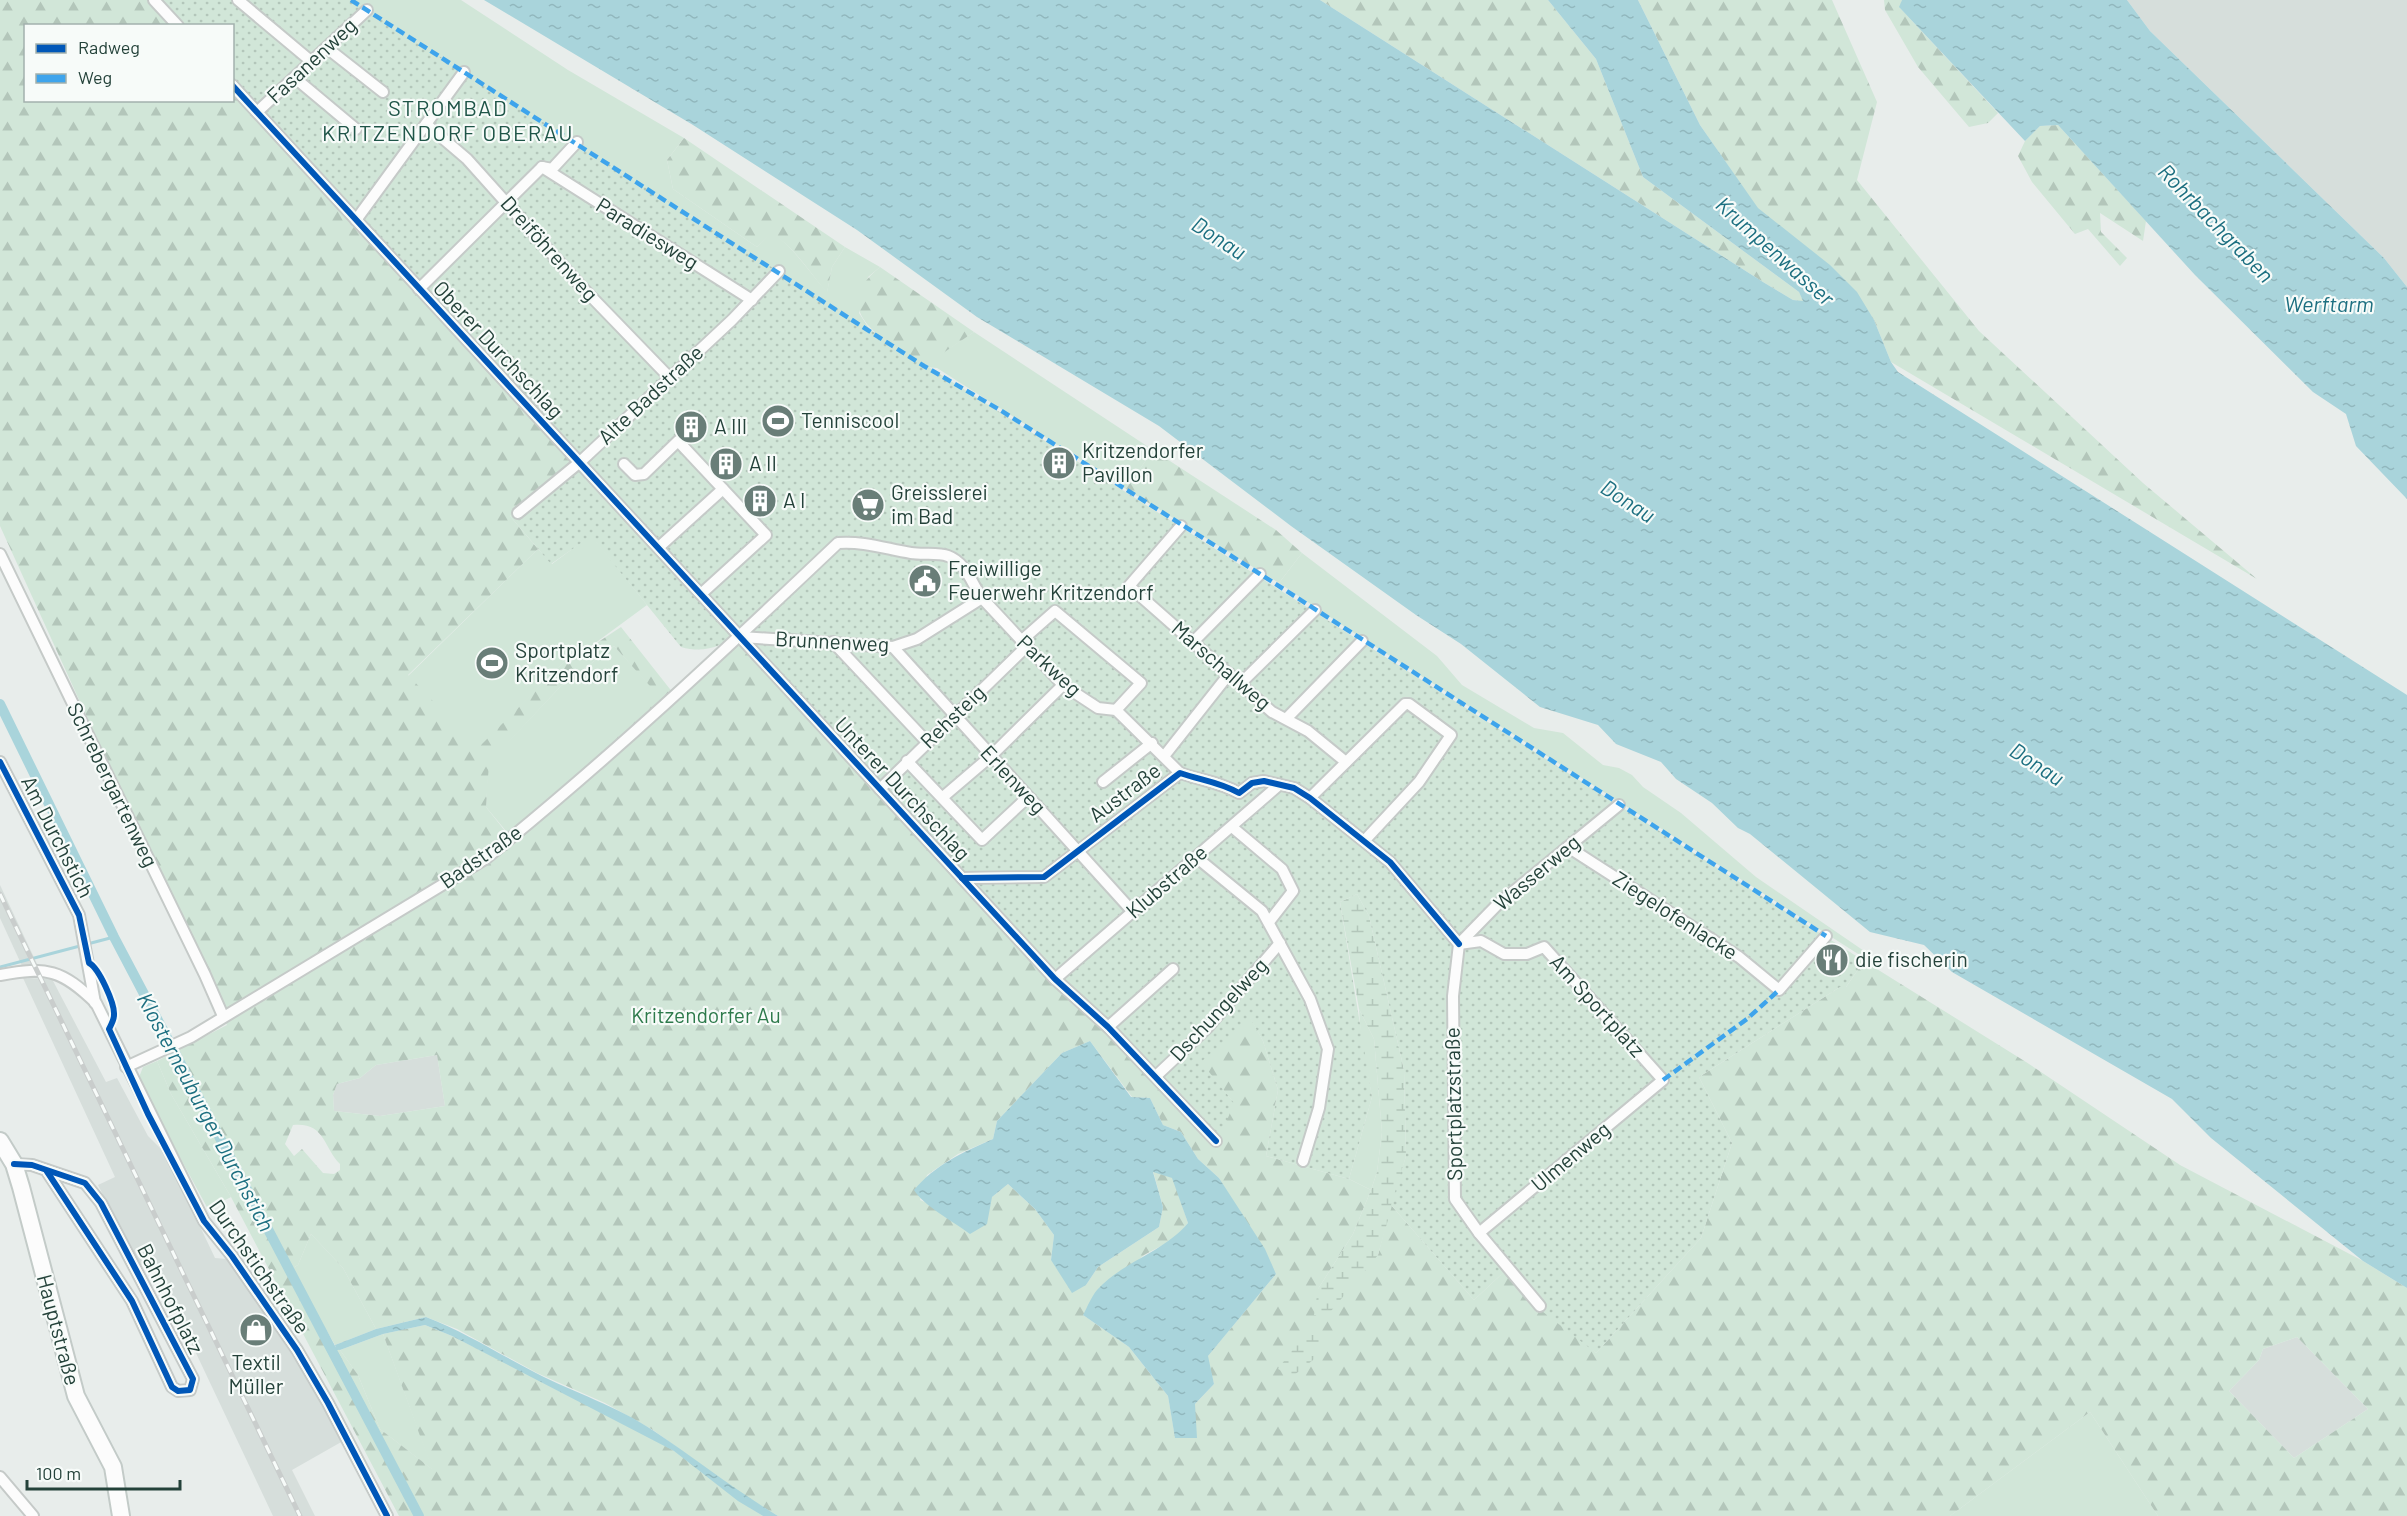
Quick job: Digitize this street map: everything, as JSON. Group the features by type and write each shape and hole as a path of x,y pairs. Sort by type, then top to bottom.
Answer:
{"main road":[{"name":"Hauptstraße","path":"0,1141 14,1164 76,1396 113,1467 121,1516"}],"street":[{"path":"154,0 176,24"},
{"path":"238,0 312,62"},
{"name":"Fasanenweg","path":"257,112 367,10"},
{"path":"327,48 383,92"},
{"path":"356,220 464,72"},
{"path":"295,78 356,129"},
{"name":"Oberer Durchschlag","path":"234,87 741,637"},
{"name":"Dreiföhrenweg","path":"426,124 467,159 579,284 669,377"},
{"path":"419,289 542,167 552,169 577,142"},
{"name":"Paradiesweg","path":"542,167 752,300"},
{"name":"Alte Badstraße","path":"518,513 580,462 752,300 779,271"},
{"path":"624,464 635,475 644,474 678,441 766,535 701,594"},
{"path":"659,547 723,489"},
{"name":"Marschallweg","path":"1181,526 1129,586 1272,712 1308,731 1346,762"},
{"name":"Parkweg","path":"741,637 838,543 855,542 912,554 949,556 971,575 974,588 982,598 1063,685 1098,708 1116,710 1180,772"},
{"name":"Schrebergartenweg","path":"0,554 223,1016"},
{"path":"1193,642 1260,574"},
{"name":"Brunnenweg","path":"741,637 893,647 917,639 982,598"},
{"path":"1241,683 1315,609"},
{"name":"Rehsteig","path":"880,789 954,716 1055,610 1141,683 1116,710"},
{"name":"Badstraße","path":"126,1067 191,1036 485,858 526,825 741,637"},
{"name":"Unterer Durchschlag","path":"741,637 1055,979 1108,1027 1216,1142"},
{"path":"1287,718 1362,641"},
{"path":"833,642 927,741"},
{"name":"Erlenweg","path":"893,647 1133,912"},
{"path":"1165,755 1229,674"},
{"path":"943,797 991,756 1063,685"},
{"path":"1310,798 1405,704 1409,704 1451,735 1419,782 1365,840"},
{"path":"1103,782 1152,743"},
{"path":"907,761 982,840 1028,797"},
{"name":"Am Durchstich","path":"0,762 80,915 96,1003"},
{"name":"Austraße","path":"962,878 1044,877 1180,772 1200,780 1221,782 1239,793 1252,783 1264,781 1293,788 1310,798 1365,840 1390,862 1459,944"},
{"name":"Klubstraße","path":"1055,979 1279,785"},
{"name":"Wasserweg","path":"1459,944 1497,905 1619,805"},
{"path":"1232,827 1282,869 1293,891 1269,922"},
{"name":"Ziegelofenlacke","path":"1568,847 1739,957 1779,990 1826,936"},
{"path":"1196,858 1262,911 1310,999 1328,1049 1318,1108 1303,1161"},
{"name":"Am Sportplatz","path":"1459,944 1481,941 1503,954 1527,954 1544,947 1663,1080"},
{"name":"Dschungelweg","path":"1156,1076 1208,1028 1280,943"},
{"name":"Sportplatzstraße","path":"1459,944 1453,996 1455,1199 1479,1233 1540,1306"},
{"path":"1108,1027 1173,969"},
{"path":"0,975 56,972 65,976 96,1003"},
{"name":"Durchstichstraße","path":"96,1003 204,1221 232,1256 297,1350 328,1403 387,1516"},
{"name":"Ulmenweg","path":"1479,1233 1663,1080"},
{"name":"Bahnhofplatz","path":"14,1164 32,1165 85,1183 101,1203 193,1378 190,1390 178,1391 172,1387 132,1301 46,1170"},
{"path":"0,1477 33,1516"}],"shaded area":[{"path":"2127,0 2407,0 2407,287 2384,258 2150,31"},
{"path":"0,885 38,966 23,968 0,918"},
{"path":"23,978 52,979 106,1082 117,1078 148,1136 165,1153 215,1258 227,1259 311,1383 343,1441 292,1470 315,1516 273,1516 152,1260 139,1266 98,1185 115,1177"},
{"path":"437,1055 445,1106 380,1116 334,1111 333,1095 337,1084 360,1078 376,1065"},
{"path":"2297,1337 2368,1409 2294,1458 2229,1391 2259,1360 2263,1349"}],"green space":[{"name":"Kritzendorfer Au","path":"0,0 154,0 177,24 24,24 24,102 234,102 234,86 580,462 510,516 538,549 408,675 478,748 575,651 583,652 621,627 677,698 740,642 1234,1103 1200,1062 1250,1017 1263,1041 1278,1090 1266,1156 1349,1179 1371,1190 1353,1234 1318,1289 1378,1255 1391,1205 1474,1300 1505,1271 1596,1353 1701,1238 1732,1143 1699,1077 1840,987 1846,987 1864,961 2026,1062 2180,1165 2363,1261 2407,1288 2407,1516 2158,1516 2090,1412 1950,1516 778,1516 743,1495 653,1430 605,1403 537,1373 457,1329 426,1317 376,1329 343,1268 311,1234 298,1265 291,1269 336,1349 340,1350 358,1375 380,1429 432,1469 383,1334 425,1325 563,1391 671,1449 763,1516 399,1516 231,1197 171,1094 157,1061 227,1025 0,526","holes":["614,646 658,695 505,831 486,807 489,763 560,687","1090,1041 1132,1097 1150,1098 1163,1125 1181,1132 1198,1159 1219,1178 1276,1274 1207,1357 1214,1384 1195,1404 1175,1437 1168,1396 1129,1347 1083,1315 1144,1255 1176,1238 1188,1223 1173,1178 1153,1171 1163,1207 1159,1227 1098,1267 1086,1285 1051,1260 1054,1235 1035,1209 1008,1184 992,1197 932,1205 920,1200 927,1175 958,1154 993,1139 997,1121 1062,1053","437,1055 445,1106 380,1116 334,1111 333,1095 337,1084 360,1078 376,1065","293,1125 311,1127 317,1132 340,1164 340,1170 334,1174 323,1173 302,1149 294,1156 285,1144","2297,1337 2368,1409 2294,1458 2229,1391 2259,1360 2263,1349"]},
{"path":"154,0 351,0 1864,961 1846,987 1840,987 1699,1077 1732,1143 1701,1238 1596,1353 1538,1308 1505,1271 1474,1300 1391,1205 1406,1156 1404,1070 1369,916 1357,894 1340,902 1372,1097 1349,1179 1266,1156 1278,1090 1263,1041 1250,1018 1201,1062 1234,1103 1219,1140 1057,978 741,633 712,648 698,650 681,647 591,536 551,564 510,516 579,463 234,86 234,24 177,24"},
{"path":"351,0 461,0 568,70 684,138 667,160 673,189 757,247 771,232 794,252 827,292 832,267 845,247 880,267 868,277 859,313 870,330"},
{"path":"1320,0 1548,0 1596,59 1643,177 1799,292 1804,302 1793,300 1763,282"},
{"path":"1638,0 1832,0 1877,102 1857,180 1979,331 2143,483 2257,579 1891,362 1874,320 1829,265 1758,209 1700,125"},
{"path":"1884,0 1902,0 1900,8 1998,113 1988,123 1969,127 1918,67 1885,10"},
{"path":"2058,125 2146,221 2143,241 2100,213 2101,232 2127,258 2120,266 2088,229 2075,234 2032,182 2018,156 2025,141 2040,126"},
{"path":"684,138 845,247 832,267 827,293 795,253 780,239 771,233 757,247 673,189 667,160"},
{"path":"880,267 974,332 924,366 894,347 879,336 860,312 858,298 864,283"},
{"path":"974,332 1153,450 1126,489 937,368 926,367 1177,527 1125,583 914,359 924,365"},
{"path":"1153,450 1276,530 1302,553 1279,583 1126,489"},
{"name":"Sportplatz Kritzendorf","path":"591,535 647,605 583,652 575,651 478,749 408,676 538,549 552,564"},
{"path":"1302,553 1437,656 1462,685 1534,728 1563,733 1603,765 1619,768 1632,775 1643,787 1681,813 1756,877 1867,953 1866,959 1363,639 1279,583"},
{"path":"614,646 659,695 506,831 486,807 488,763 560,687"},
{"path":"1357,894 1369,916 1404,1070 1406,1156 1378,1255 1326,1317 1314,1315 1318,1289 1353,1234 1371,1190 1377,1172 1382,1132 1374,1039 1359,1009 1340,902"},
{"path":"1359,1009 1374,1039 1382,1132 1377,1172 1371,1190 1349,1179 1372,1097 1361,1038"},
{"path":"157,1061 171,1094 231,1197 208,1209 138,1080 143,1067"},
{"path":"311,1234 343,1268 376,1329 335,1345 291,1269 298,1265"},
{"path":"1310,1327 1324,1333 1318,1356 1293,1376 1278,1369"},
{"path":"383,1334 433,1470 380,1429 358,1375 340,1350"},
{"path":"2090,1412 2158,1516 1950,1516"}],"water":[{"path":"484,0 1320,0 1763,282 1793,300 1803,301 1799,292 1643,177 1596,59 1548,0 1638,0 1700,125 1758,208 1830,265 1857,292 1874,320 1891,362 1898,372 2407,695 2407,1288 2363,1261 2211,1138 2172,1099 1952,972 1924,945 1870,932 1750,834 1738,828 1712,803 1676,779 1661,762 1616,744 1598,725 1540,707 1461,644 1416,615 1291,526 1159,426 977,317 857,230 693,125"},
{"name":"Werftarm","path":"1902,0 2127,0 2150,31 2384,258 2407,287 2407,499 2356,446 2346,414 2313,392 2195,275 2058,125 2040,126 2025,141 1899,7"},
{"path":"1090,1041 1131,1097 1150,1098 1163,1125 1181,1132 1198,1159 1219,1178 1265,1249 1276,1274 1208,1356 1214,1384 1195,1404 1197,1438 1175,1438 1168,1396 1129,1347 1083,1315 1095,1293 1107,1280 1167,1242 1188,1223 1172,1178 1153,1172 1163,1207 1159,1227 1098,1267 1086,1285 1072,1293 1051,1260 1054,1235 1035,1209 1008,1184 992,1197 987,1224 970,1234 932,1208 914,1190 940,1166 993,1139 997,1121 1062,1053"},
{"path":"426,1317 468,1336 536,1373 640,1422 778,1516 763,1516 738,1501 674,1451 452,1336 425,1325 383,1334 340,1350 336,1349 335,1345 376,1329"}],"waterway":[{"name":"Klosterneuburger Durchstich","path":"0,704 114,937 419,1516"},
{"path":"0,967 114,937"},
{"name":"Klosterneuburger Durchstich","path":"332,1350 339,1348"}],"railway":[{"path":"0,894 300,1516"}],"marked path":[{"path":"351,0 924,366 1000,410 1260,574 1826,936"},
{"path":"1663,1080 1747,1019 1779,990"}],"cycle path":[{"path":"234,87 1055,979 1108,1027 1216,1141"},
{"path":"0,762 79,915 89,963 102,979 114,1010 109,1029 148,1114 204,1221 232,1256 297,1350 328,1403 387,1516"},
{"path":"962,878 1044,877 1180,773 1239,793 1252,783 1264,781 1294,788 1310,798 1390,862 1459,944"},
{"path":"14,1164 32,1165 85,1183 101,1203 193,1379 190,1390 178,1391 172,1387 132,1301 46,1170"}],"place":[{"name":"Tenniscool","path":"778,421"},
{"name":"A III","path":"691,427"},
{"name":"Kritzendorfer Pavillon","path":"1059,463"},
{"name":"A II","path":"726,464"},
{"name":"A I","path":"760,501"},
{"name":"Greisslerei im Bad","path":"868,505"},
{"name":"Freiwillige Feuerwehr Kritzendorf","path":"925,581"},
{"name":"Sportplatz Kritzendorf","path":"492,663"},
{"name":"die fischerin","path":"1832,960"},
{"name":"Textil Müller","path":"256,1330"}],"district":[{"name":"STROMBAD KRITZENDORF OBERAU","path":"448,120"}],"water label":[{"name":"Rohrbachgraben","path":"2216,223"},
{"name":"Donau","path":"1219,238"},
{"name":"Krumpenwasser","path":"1775,251"},
{"name":"Donau","path":"1628,501"},
{"name":"Donau","path":"2037,764"}]}
